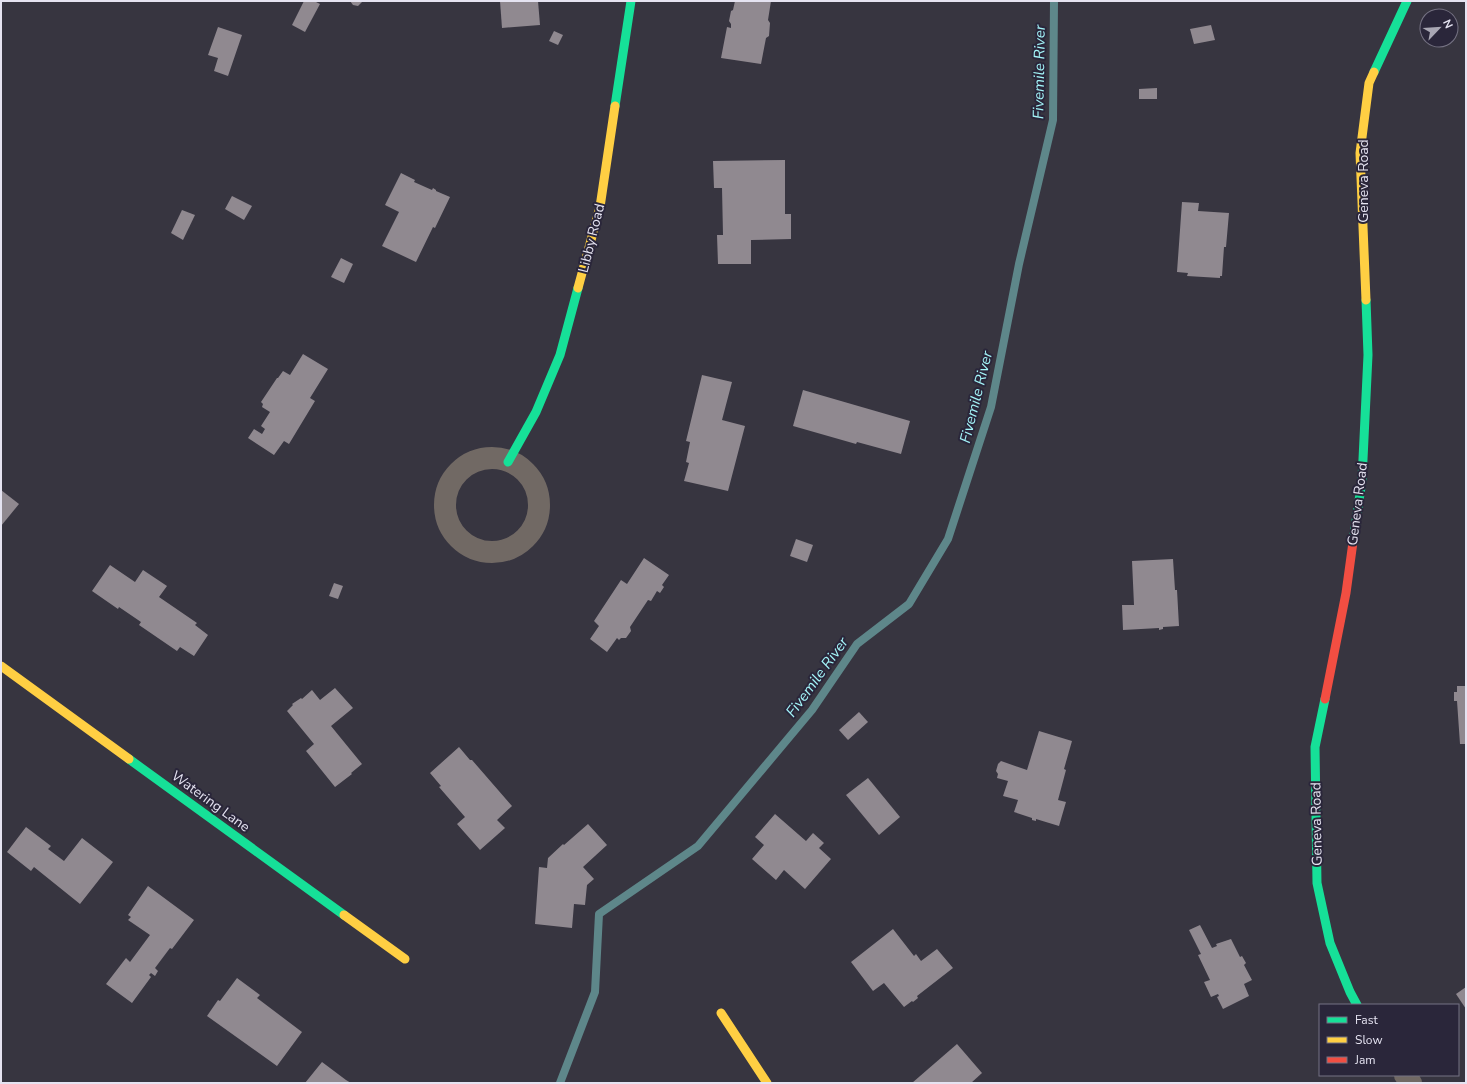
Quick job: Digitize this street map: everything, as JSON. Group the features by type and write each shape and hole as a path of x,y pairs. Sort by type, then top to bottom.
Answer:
{"street":[{"name":"Libby Road","path":"508,462 536,412 560,355 600,207 631,1"},
{"name":"Geneva Road","path":"1356,1004 1330,943 1317,883 1315,747 1346,593 1362,480 1368,355 1360,153 1369,83 1407,1"},
{"path":"492,458 508,462 516,465 528,476 536,490 539,506 536,522 527,537 514,547 491,553 475,550 461,541 452,532 447,521 444,504 448,488 451,481 462,468 476,461 492,458"},
{"name":"Watering Lane","path":"1,666 405,959"},
{"path":"721,1013 767,1083"}],"building":[{"path":"304,1 314,1 320,4 305,32 292,25"},
{"path":"350,1 363,1 358,6 353,5"},
{"path":"500,1 538,1 540,25 502,28"},
{"path":"735,1 771,1 768,20 770,23 769,36 766,38 761,64 721,58 727,27 731,28 729,21"},
{"path":"1211,25 1215,40 1194,44 1190,29"},
{"path":"218,27 242,35 228,76 214,71 218,58 208,55"},
{"path":"554,31 563,35 558,45 549,41"},
{"path":"1157,88 1157,99 1139,99 1139,89"},
{"path":"785,160 785,214 791,214 791,239 751,240 751,264 718,264 717,235 723,235 722,188 714,188 713,161"},
{"path":"401,173 415,180 414,182 432,190 433,188 436,191 450,197 416,262 382,246 399,212 385,205"},
{"path":"232,196 252,206 244,220 225,209"},
{"path":"1182,202 1199,203 1198,211 1229,213 1226,247 1224,247 1222,276 1220,276 1220,278 1187,276 1188,273 1177,272"},
{"path":"182,210 195,215 183,240 171,233"},
{"path":"341,258 353,264 344,283 331,277"},
{"path":"303,354 328,369 310,398 315,401 289,444 284,441 274,455 248,438 254,429 262,434 265,429 261,426 270,412 262,407 263,404 261,402 283,371 290,375"},
{"path":"702,375 732,382 722,420 745,426 728,491 684,481 689,463 686,462 690,442 686,441"},
{"path":"803,390 910,421 901,454 857,442 856,444 793,426"},
{"path":"1,490 19,504 1,526"},
{"path":"796,539 813,545 807,562 790,556"},
{"path":"644,558 669,575 662,585 664,587 660,593 657,591 651,601 648,600 630,627 631,631 626,638 621,638 619,640 617,638 607,652 590,639 599,626 594,621 621,580 627,584"},
{"path":"1173,559 1175,590 1177,590 1179,626 1163,627 1163,629 1159,630 1159,628 1123,630 1122,605 1134,605 1132,561"},
{"path":"110,565 135,582 143,570 167,586 159,597 197,623 195,625 208,635 194,656 180,647 177,651 139,625 141,622 119,607 118,609 92,591"},
{"path":"334,583 343,586 338,599 329,596"},
{"path":"1457,686 1466,686 1466,744 1460,744 1457,701 1454,701 1454,692 1457,692"},
{"path":"335,688 353,708 331,726 362,764 335,787 306,751 314,744 287,711 293,705 292,704 301,698 302,699 312,690 320,700"},
{"path":"859,712 868,722 848,740 839,730"},
{"path":"1039,731 1072,741 1064,769 1066,770 1058,800 1066,802 1059,826 1036,819 1036,821 1032,820 1032,818 1014,812 1018,800 1003,796 1008,781 997,778 998,774 996,771 998,764 1001,761 1027,770"},
{"path":"459,747 512,806 497,820 505,828 480,850 457,824 465,817 439,787 441,786 430,773"},
{"path":"868,778 900,817 879,835 846,795"},
{"path":"775,814 806,841 813,833 824,843 819,848 831,859 805,889 784,870 776,880 752,859 764,845 755,837"},
{"path":"588,824 607,845 583,867 594,879 587,885 585,905 574,904 572,928 535,924 539,867 547,868 548,858"},
{"path":"26,827 51,846 48,849 64,861 82,838 113,862 80,904 34,867 31,871 7,852"},
{"path":"148,886 194,920 172,949 170,948 155,968 158,971 155,976 151,973 149,975 151,977 132,1003 106,984 126,958 130,962 150,935 128,920 131,917 128,915"},
{"path":"1200,925 1212,948 1217,946 1216,944 1231,939 1240,957 1242,956 1246,963 1244,965 1252,980 1244,984 1249,996 1223,1009 1217,997 1219,996 1218,994 1211,997 1204,982 1210,980 1198,955 1201,954 1189,930"},
{"path":"893,929 914,956 916,954 921,961 937,949 953,968 917,996 918,998 913,1002 912,1001 904,1007 884,983 873,991 851,962"},
{"path":"237,978 260,995 257,998 302,1032 277,1066 207,1016 218,1000 220,1001"},
{"path":"1466,987 1466,1009 1456,994"},
{"path":"957,1044 982,1073 971,1083 912,1083"},
{"path":"322,1062 346,1080 351,1083 305,1083"}],"waterway":[{"name":"Fivemile River","path":"560,1083 595,992 599,914 698,846 812,710 857,644 909,604 948,539 991,407 1019,264 1053,120 1054,1"}],"traffic: fast":[{"path":"615,106 631,1"},
{"path":"1374,72 1407,1"},
{"path":"508,462 536,412 560,355 578,288"},
{"path":"1353,542 1362,480 1368,355 1366,300"},
{"path":"1325,699 1315,747 1317,883 1330,943 1356,1004"},
{"path":"129,759 344,915"}],"traffic: slow":[{"path":"1366,300 1360,153 1369,83 1374,72"},
{"path":"578,288 600,207 615,106"},
{"path":"1,666 129,759"},
{"path":"344,915 405,959"},
{"path":"721,1013 767,1083"}],"traffic: jam":[{"path":"1325,699 1346,593 1353,542"}]}
